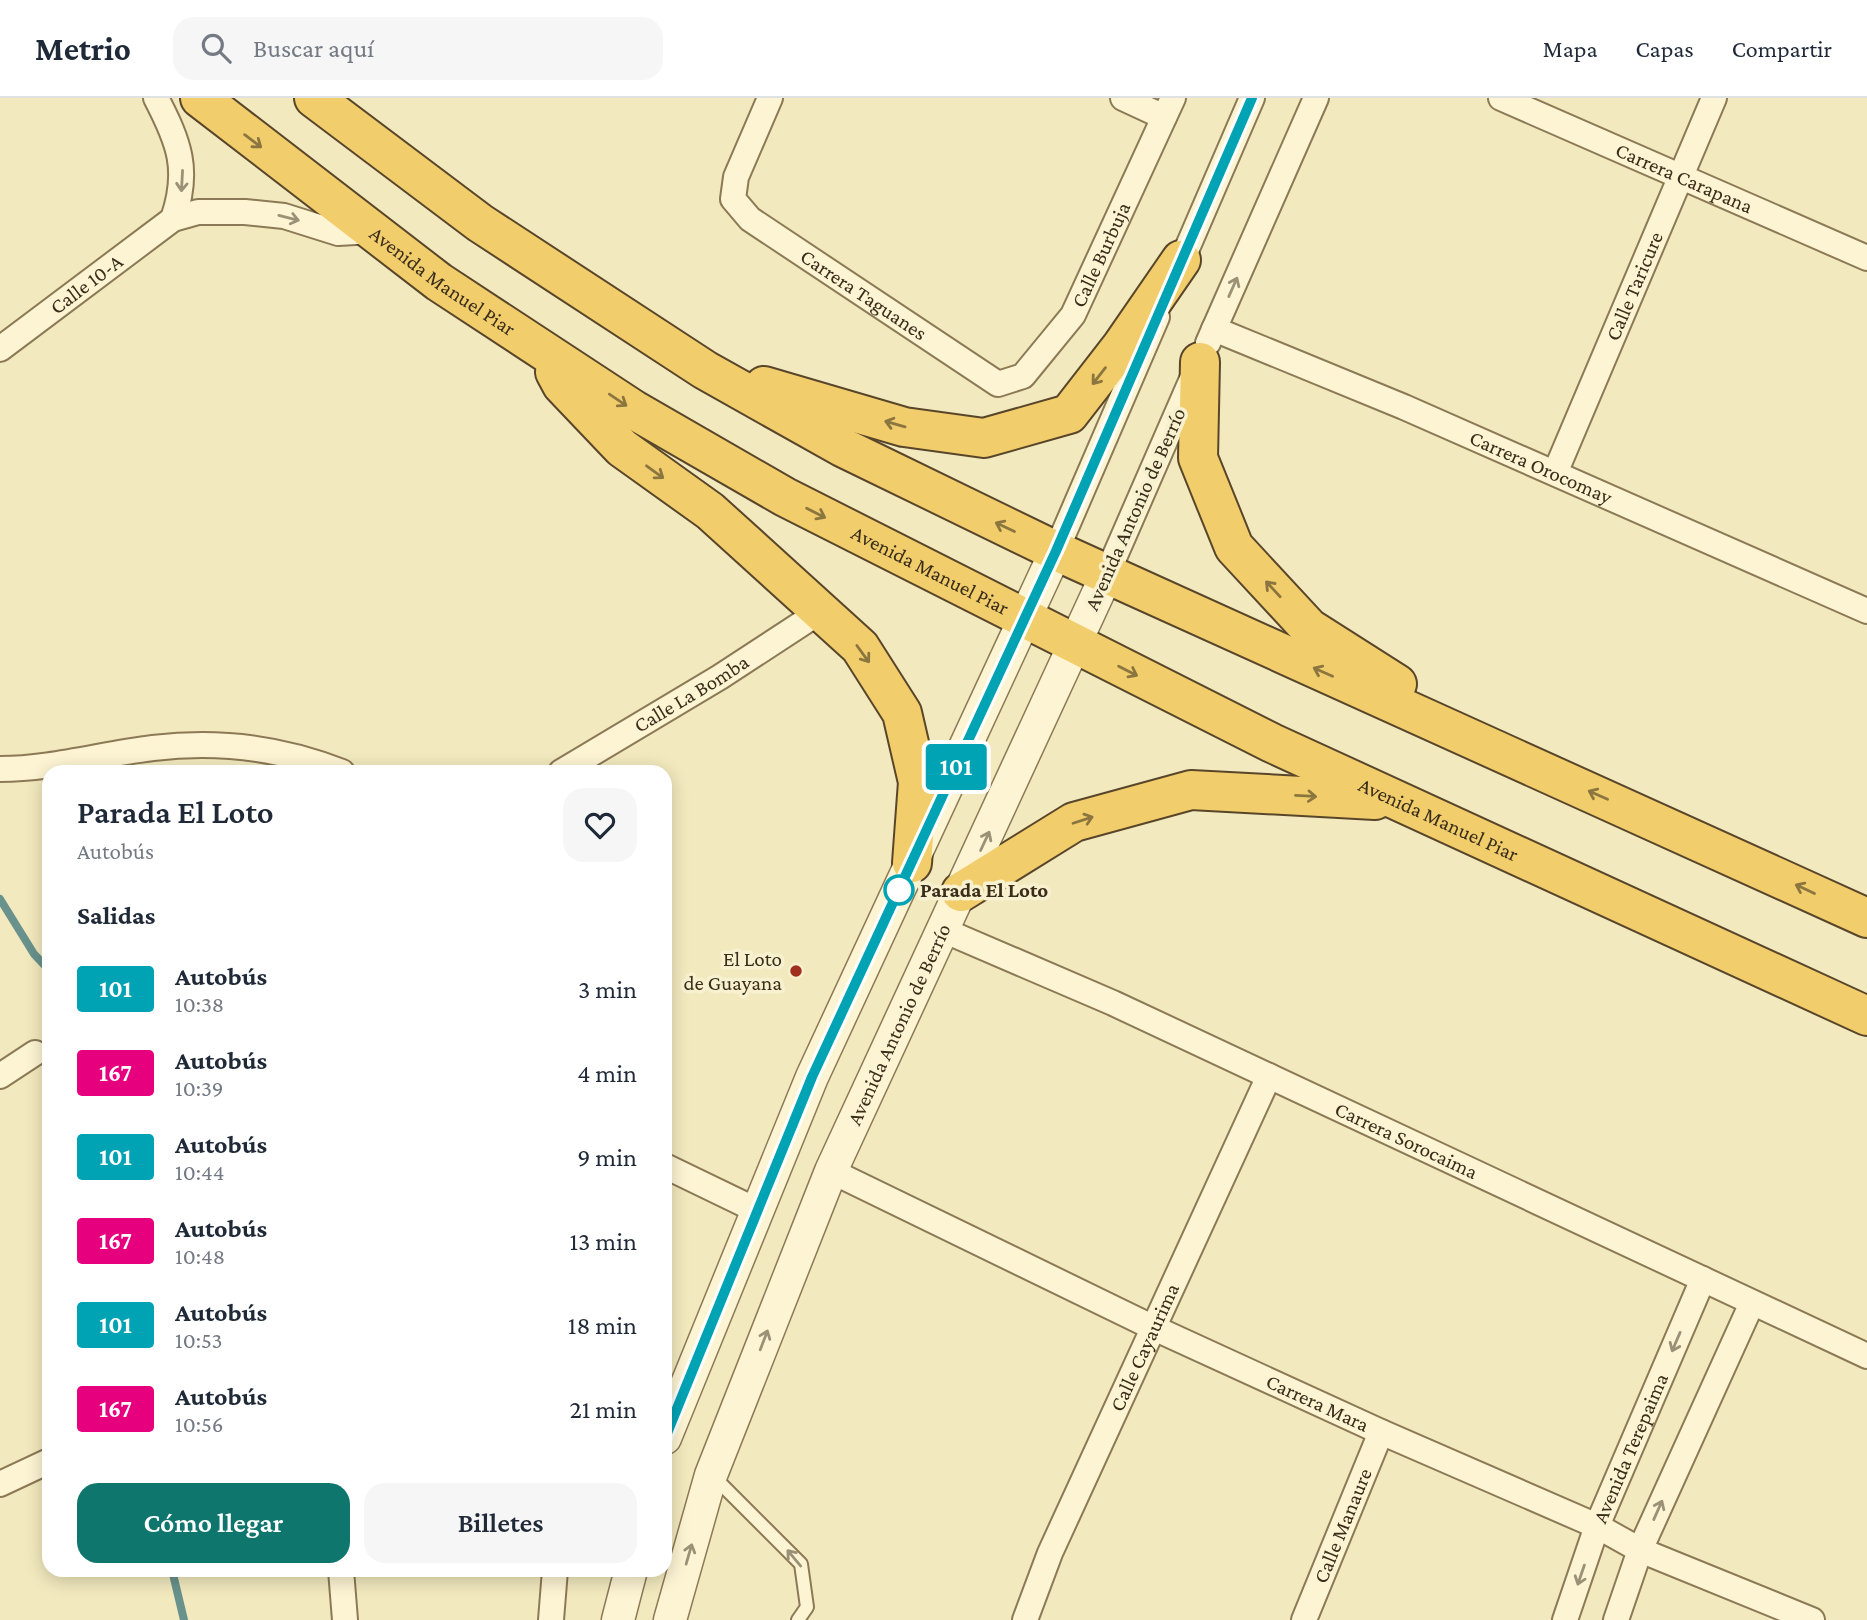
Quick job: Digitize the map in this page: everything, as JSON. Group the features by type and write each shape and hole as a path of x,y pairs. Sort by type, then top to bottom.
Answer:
{"highway":[{"name":"Avenida Manuel Piar","path":"200,98 439,282 634,410 785,497 1272,743 1867,1016"},
{"path":"314,98 480,223 705,370 842,447 1056,551 1867,918"},
{"path":"705,370 904,427 984,439 1069,414 1121,347 1181,260"},
{"path":"1207,346 1198,458 1234,547 1309,628 1435,708 1485,744"},
{"path":"545,351 562,386 622,448 709,512 860,647 902,713 918,782 912,863"},
{"path":"961,892 1074,822 1191,790 1365,799 1404,804"}],"street":[{"path":"156,98 176,136 183,171 181,197 173,219"},
{"name":"Carrera Taguanes","path":"770,98 736,177 733,199 750,219 998,384"},
{"path":"1123,98 1168,107"},
{"path":"672,1421 812,1077 1056,551 1252,98"},
{"name":"Avenida Antonio de Berrío","path":"670,1620 711,1475 831,1171 1107,574 1316,98"},
{"name":"Carrera Carapana","path":"1501,98 1867,258"},
{"name":"Calle Taricure","path":"1555,473 1714,98"},
{"name":"Calle Burbuja","path":"998,384 1023,376 1073,315 1168,107"},
{"name":"Calle 10-A","path":"0,349 173,219 198,212 245,212 284,216 338,233 373,232"},
{"name":"Carrera Orocomay","path":"1207,346 1404,407 1867,611"},
{"name":"Calle La Bomba","path":"573,765 720,677 821,611"},
{"path":"0,769 153,748 212,744 280,752 320,765"},
{"name":"Carrera Sorocaima","path":"943,930 1113,1003 1867,1356"},
{"path":"0,1076 35,1053"},
{"name":"Calle Cayaurima","path":"1026,1620 1050,1553 1269,1076"},
{"path":"672,1169 758,1210"},
{"name":"Carrera Mara","path":"831,1171 1154,1328 1381,1432 1598,1526 1640,1550 1812,1620"},
{"name":"Avenida Terepaima","path":"1565,1620 1598,1526 1703,1279"},
{"path":"1616,1620 1640,1550 1752,1303"},
{"name":"Calle Manaure","path":"1304,1620 1381,1432"},
{"path":"0,1484 42,1464"},
{"path":"342,1577 345,1620"},
{"path":"551,1620 554,1577"},
{"path":"618,1620 629,1577"}],"lane":[{"path":"711,1475 801,1564 807,1607 798,1620"}],"waterway":[{"path":"0,899 42,963"},
{"path":"174,1577 184,1620"}],"bus line":[{"name":"101","path":"672,1421 812,1077 1056,551 1252,98"}],"place":[{"name":"Parada El Loto","path":"899,890"},
{"name":"El Loto de Guayana","path":"796,971"}]}
